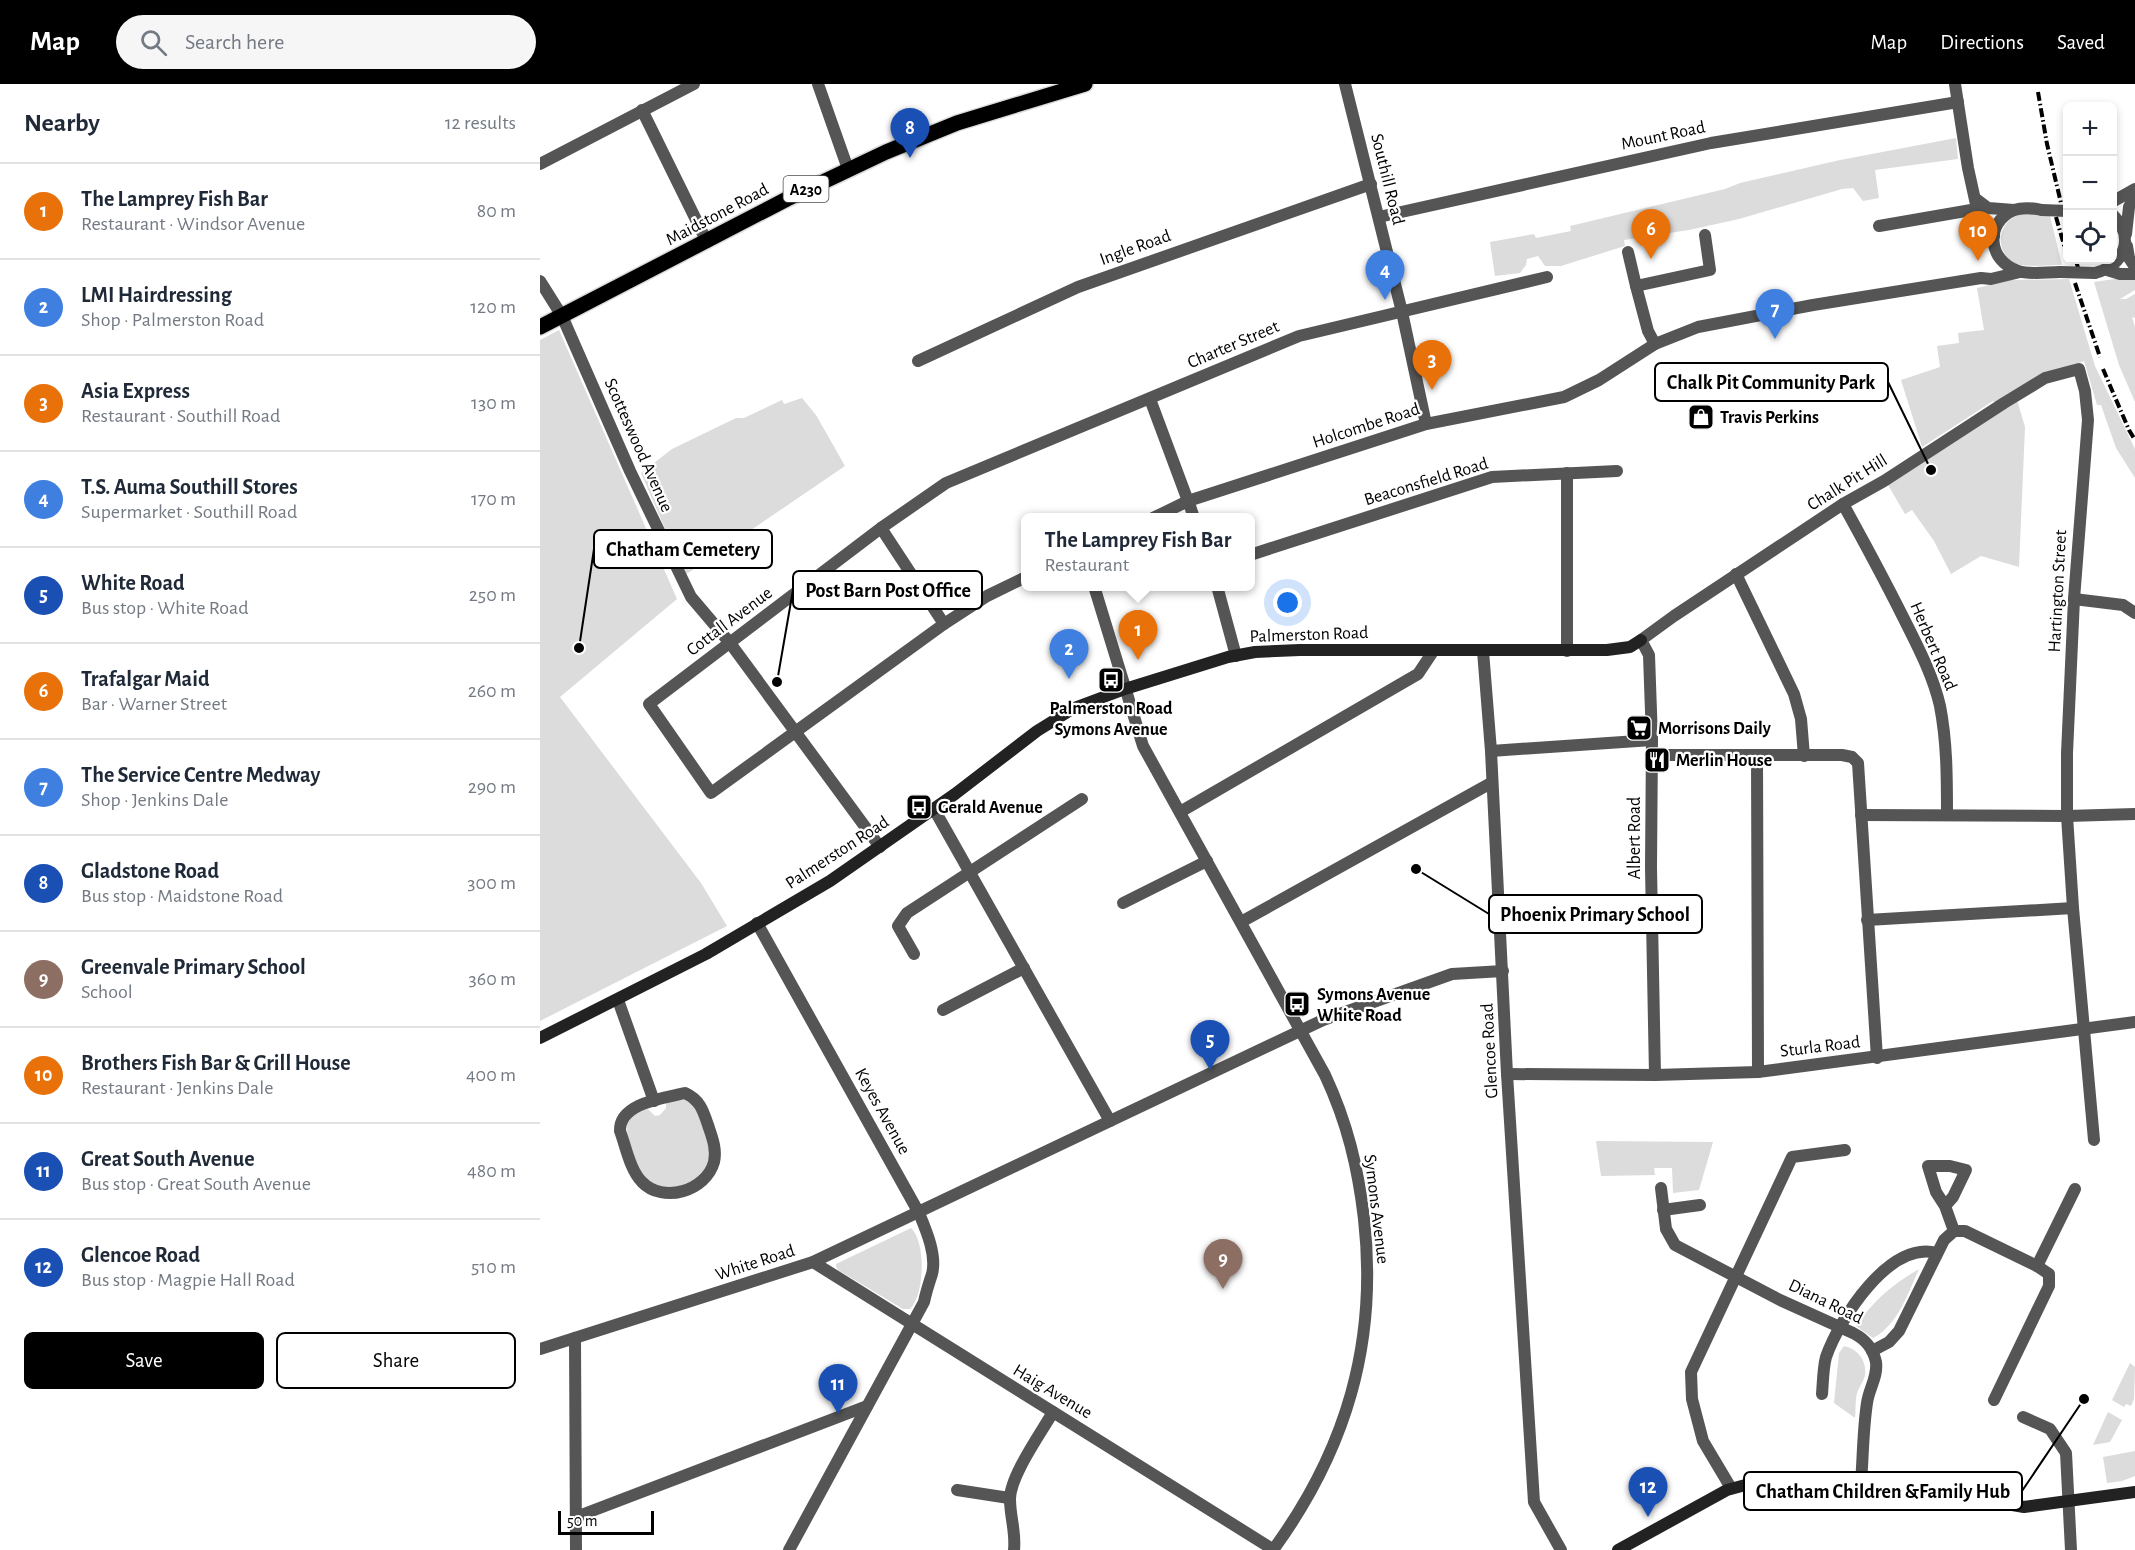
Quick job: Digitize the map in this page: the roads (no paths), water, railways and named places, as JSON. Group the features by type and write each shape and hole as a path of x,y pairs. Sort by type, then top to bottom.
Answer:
{"main road":[{"name":"Maidstone Road","path":"540,327 848,169 957,123 1085,84"}],"street":[{"path":"540,164 694,84"},
{"path":"819,84 848,169"},
{"name":"Southill Road","path":"1345,84 1402,312 1426,424"},
{"path":"1955,84 1968,168 1977,204 1994,236 1996,254 1994,263 1981,278"},
{"name":"Mount Road","path":"1379,217 1711,143 1958,102"},
{"path":"642,110 707,242"},
{"name":"Ingle Road","path":"918,361 1078,287 1371,184"},
{"path":"2117,199 2135,189"},
{"path":"2101,271 2118,262 2126,240 2129,205 2135,195"},
{"path":"1879,226 1977,204 1988,208 2063,211"},
{"path":"1994,236 2001,220 2014,210"},
{"path":"2117,219 2122,224 2128,256 2135,267"},
{"path":"1636,286 1710,270 1705,235"},
{"path":"1628,252 1648,331 1655,344"},
{"path":"1996,254 2002,263 2020,272"},
{"name":"Holcombe Road","path":"1172,513 1426,424 1564,397 1599,380 1655,344 1686,331 1716,323 1981,278 1991,279 2020,272 2101,271 2135,274"},
{"name":"Charter Street","path":"946,483 1299,336 1547,277"},
{"name":"Scotteswood Avenue","path":"540,281 562,316 625,461 691,597 730,643 880,847"},
{"name":"Chalk Pit Hill","path":"1641,640 1842,504 1884,480 2004,403 2045,378 2079,369"},
{"name":"Hartington Street","path":"2079,369 2085,391 2088,420 2074,599 2067,753 2067,816 2083,1030 2094,1140"},
{"path":"1150,399 1191,508"},
{"name":"Beaconsfield Road","path":"1255,554 1492,477 1617,471"},
{"path":"1567,473 1567,651"},
{"name":"Cottall Avenue","path":"796,732 711,793 649,704 881,528 946,483"},
{"name":"Herbert Road","path":"1842,504 1874,559 1917,644 1934,688 1939,704 1947,755 1947,815"},
{"path":"881,528 944,624"},
{"path":"1736,574 1794,694 1801,719 1804,756"},
{"path":"796,732 944,624 987,596 1021,579"},
{"name":"Symons Avenue","path":"1096,591 1143,746 1301,1030 1340,1108 1360,1183 1368,1255 1366,1321 1356,1377 1335,1440 1320,1475 1294,1522 1274,1550"},
{"path":"1218,591 1236,656"},
{"path":"2074,599 2123,605 2135,613"},
{"name":"Palmerston Road","path":"540,1038 706,954 830,881 934,809 1056,718 1082,704 1125,689 1255,652 1291,650 1567,651 1618,649 1630,647 1641,640"},
{"name":"Albert Road","path":"1641,640 1649,656 1653,755 1651,868 1655,1075"},
{"path":"1180,812 1418,674 1434,650"},
{"name":"Glencoe Road","path":"1483,651 1491,751 1507,1074 1534,1502 1561,1550"},
{"path":"1491,751 1652,740"},
{"path":"1653,755 1834,755 1852,757 1858,763 1877,1058"},
{"path":"1757,756 1758,1072"},
{"path":"1241,922 1491,783"},
{"path":"914,954 898,926 907,913 1082,799"},
{"path":"934,809 1110,1121"},
{"path":"1861,815 2135,814"},
{"path":"1123,903 1207,861"},
{"path":"1867,920 2073,908"},
{"name":"Keyes Avenue","path":"757,923 920,1212 928,1235 932,1272 924,1302 789,1550"},
{"path":"943,1010 1024,968"},
{"name":"White Road","path":"540,1349 813,1262 1330,1017 1452,974 1503,971"},
{"path":"618,1000 654,1101"},
{"name":"Sturla Road","path":"1507,1074 1655,1075 1758,1072 2135,1022"},
{"path":"686,1093 696,1098 702,1108 714,1144 713,1163 700,1181 690,1189 677,1193 661,1192 650,1188 636,1175 620,1131 620,1124 625,1114 654,1101 686,1093"},
{"path":"1731,1488 1703,1441 1692,1399 1690,1372 1792,1157 1845,1150"},
{"name":"Diana Road","path":"1661,1188 1666,1229 1675,1245 1780,1300 1839,1326 1863,1339 1872,1351 1876,1362 1876,1374 1867,1402 1862,1483"},
{"path":"2037,1266 2075,1189"},
{"path":"1663,1210 1700,1205"},
{"path":"1945,1206 1954,1231"},
{"path":"1872,1351 1888,1342 1899,1331 1945,1239 1954,1231 1965,1231 2049,1274 2049,1286 1994,1400"},
{"path":"1822,1394 1825,1360 1839,1326 1867,1288 1892,1266 1918,1252 1937,1253"},
{"name":"Haig Avenue","path":"813,1262 1274,1550"},
{"path":"575,1338 576,1550"},
{"path":"576,1517 867,1406"},
{"path":"1014,1550 1015,1535 1009,1498 1019,1469 1053,1413"},
{"path":"2023,1417 2050,1429 2066,1453 2072,1550"},
{"path":"1618,1550 1731,1488 1760,1481 1904,1486 2024,1507 2135,1492"},
{"path":"957,1490 1009,1498"}],"railway":[{"path":"2038,92 2061,203"},
{"path":"2056,217 2063,242"},
{"path":"2077,264 2078,268"},
{"path":"2075,283 2100,357"},
{"path":"2103,369 2135,440"}],"place":[{"name":"Gladstone Road","path":"910,158"},
{"name":"Trafalgar Maid","path":"1651,259"},
{"name":"Brothers Fish Bar & Grill House","path":"1978,261"},
{"name":"T.S. Auma Southill Stores","path":"1385,300"},
{"name":"The Service Centre Medway","path":"1775,339"},
{"name":"Asia Express","path":"1432,390"},
{"name":"Travis Perkins","path":"1701,417"},
{"name":"Chalk Pit Community Park","path":"1931,470"},
{"name":"Chatham Cemetery","path":"579,648"},
{"name":"The Lamprey Fish Bar","path":"1138,660"},
{"name":"LMI Hairdressing","path":"1069,679"},
{"name":"Palmerston Road Symons Avenue","path":"1111,680"},
{"name":"Post Barn Post Office","path":"777,682"},
{"name":"Morrisons Daily","path":"1639,728"},
{"name":"Merlin House","path":"1657,760"},
{"name":"Gerald Avenue","path":"919,807"},
{"name":"Phoenix Primary School","path":"1416,869"},
{"name":"Symons Avenue White Road","path":"1297,1004"},
{"name":"White Road","path":"1210,1070"},
{"name":"Greenvale Primary School","path":"1223,1289"},
{"name":"Chatham Children &Family Hub","path":"2084,1399"},
{"name":"Great South Avenue","path":"838,1414"},
{"name":"Glencoe Road","path":"1648,1517"}]}
